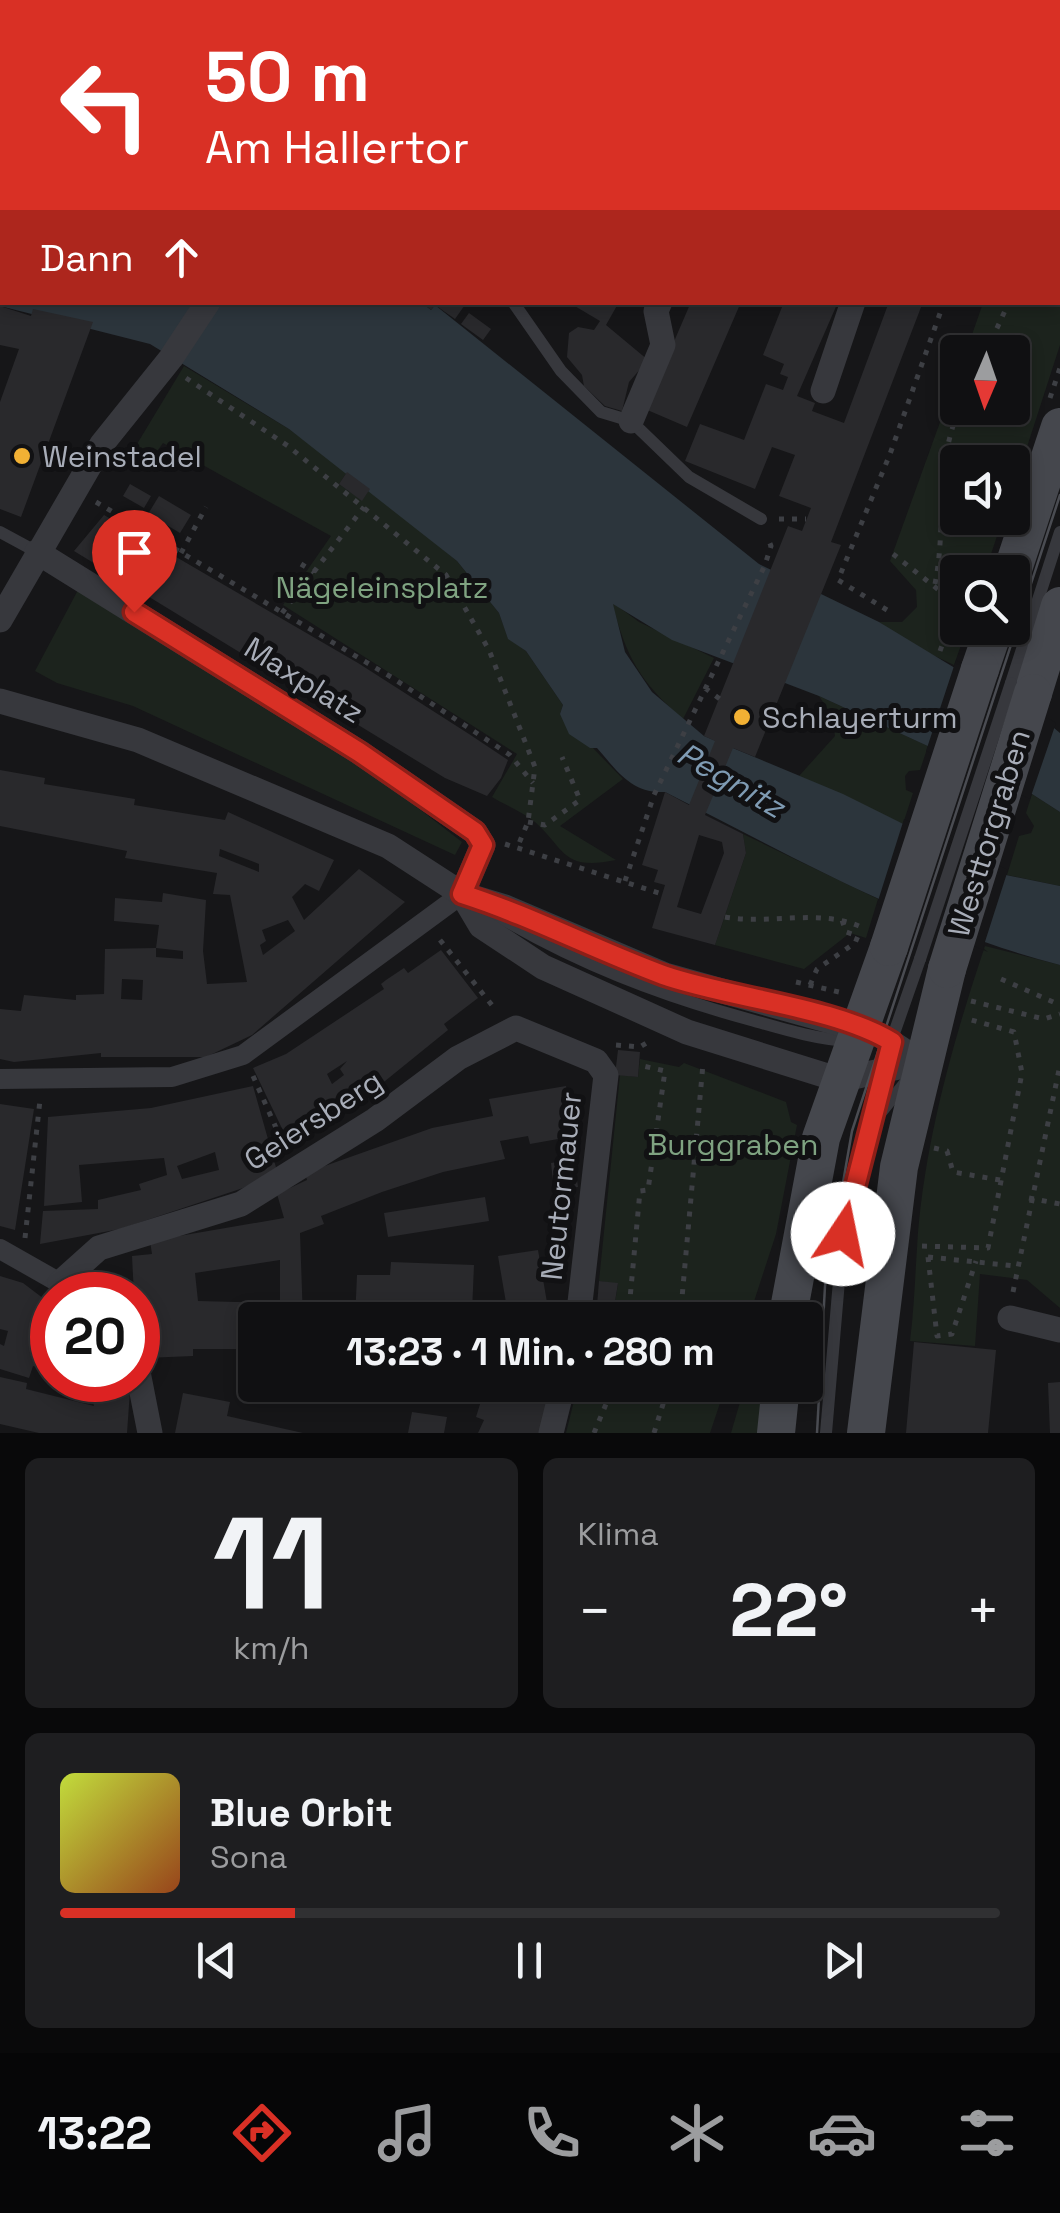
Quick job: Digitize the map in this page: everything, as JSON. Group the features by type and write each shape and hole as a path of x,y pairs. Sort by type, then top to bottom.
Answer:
{"main road":[{"path":"1018,555 1060,427"},
{"name":"Westtorgraben","path":"879,1032 915,960 1008,682 1060,606"},
{"name":"Westtorgraben","path":"879,1032 915,960 1008,682 998,645"},
{"path":"790,1302 811,1179 840,1080 879,1032"},
{"path":"866,1433 885,1253 879,1032"},
{"path":"776,1433 779,1402"}],"street":[{"path":"0,620 102,444 168,362 206,305"},
{"path":"630,421 663,346 656,311 659,305"},
{"path":"823,391 852,305"},
{"name":"Maxplatz","path":"37,552 359,752 475,832 483,845 462,894"},
{"path":"0,700 138,740 388,846 462,894 505,907 558,953 696,1035 840,1080 882,1073 879,1032 558,953 481,926 462,894"},
{"path":"0,1080 172,1077 242,1056 462,894"},
{"name":"Geiersberg","path":"79,1272 98,1248 242,1204 376,1120 458,1058 516,1028 596,1061"},
{"name":"Neutormauer","path":"580,1302 606,1092 606,1074 596,1061"},
{"path":"0,1249 38,1272"},
{"path":"1010,1318 1060,1330"},
{"path":"144,1402 150,1433"},
{"path":"551,1433 558,1402"}],"lane":[{"path":"515,305 561,371 601,412 630,421 688,477 761,519"},
{"path":"0,532 37,552"},
{"path":"1008,682 1060,532"},
{"path":"558,953 664,996 807,1035 879,1032 866,1132"},
{"path":"826,1433 843,1234 882,1073"}],"path":[{"path":"886,610 838,580 890,454 943,305"},
{"path":"994,335 1008,305"},
{"path":"168,362 235,407 446,576 469,610 534,767 528,822 517,848 662,894"},
{"path":"935,584 942,550 941,474 952,425"},
{"path":"75,490 510,755 533,783"},
{"path":"181,553 206,507"},
{"path":"282,613 364,507"},
{"path":"761,519 806,520"},
{"path":"625,881 654,795 771,546"},
{"path":"893,554 940,589"},
{"path":"301,564 314,572"},
{"path":"940,651 942,645"},
{"path":"705,688 720,699"},
{"path":"562,757 580,800"},
{"path":"528,822 545,825 587,794"},
{"path":"724,916 753,922 841,918 915,960 1044,1019 1060,1014"},
{"path":"841,918 846,932 858,936 855,943 817,969 810,985 879,1032"},
{"path":"426,922 481,996"},
{"path":"1001,980 1060,1005"},
{"path":"916,1246 988,1248 1022,1073 1014,1032 976,1020"},
{"path":"681,1302 696,1035"},
{"path":"621,1046 640,1047"},
{"path":"630,1302 640,1191 648,1190 666,1071 639,1065"},
{"path":"1010,1318 1015,1266 1060,1065"},
{"path":"28,1210 42,1082"},
{"path":"258,1085 276,1128"},
{"path":"926,1146 947,1152 954,1172 1000,1180"},
{"path":"1029,1198 1060,1204"},
{"path":"976,1262 952,1334 937,1336 928,1257 1015,1266"},
{"path":"594,1433 606,1402"},
{"path":"654,1433 663,1402"}],"green space":[{"path":"982,305 1060,305 1060,345 1028,445 940,445 940,535 997,535 991,555 940,555 940,645 961,645 954,665 911,645 879,622 902,622 917,607 916,590 890,561 940,422 1030,425 1030,335 972,335"},
{"name":"Nägeleinsplatz","path":"184,366 289,429 347,472 339,484 362,500 370,489 457,561 499,613 508,638 526,651 563,705 560,714 623,779 560,826 616,860 585,863 567,856 535,822 492,797 517,754 283,605 331,536 163,443 151,460 134,449"},
{"path":"78,590 355,759 462,842 455,855 133,706 57,683 35,671"},
{"path":"612,602 639,622 714,658 683,719 637,667"},
{"path":"819,696 928,746 920,770 909,771 905,776 906,790 913,793 903,824 799,776 835,736 832,716"},
{"path":"1032,794 1060,812 1060,886 1007,875 1019,836 1031,833 1034,826 1026,813"},
{"path":"743,834 878,899 866,938 850,933 804,969 715,945 746,853"},
{"path":"985,946 1060,965 1060,1308 1027,1280 980,1274 975,1346 910,1341 920,1210 933,1133 951,1057"},
{"name":"Burggraben","path":"640,1059 679,1067 684,1063 786,1102 791,1122 797,1125 776,1234 754,1302 615,1302 618,1284 599,1281 620,1075 638,1077"},
{"path":"574,1402 720,1402 710,1433 566,1433"},
{"path":"740,1402 765,1402 761,1433 731,1433"}],"water":[{"name":"Pegnitz","path":"425,305 431,310 435,305 759,564 879,622 1060,733 1060,812 1032,794 819,696 672,640 613,604 625,652 652,692 704,736 843,794 1006,875 1060,886 1060,965 908,912 665,792 634,785 597,748 590,748 569,734 560,714 563,705 526,651 508,639 499,613 457,561 289,429 150,344 0,306"}],"pier":[{"path":"956,660 1056,723 1030,799 926,751"},
{"path":"904,819 1008,870 983,948 988,952 877,904"}],"building":[{"path":"435,305 465,305 455,319"},
{"path":"573,305 617,305 606,325 648,360 629,382 622,411 605,406 584,386 582,375 567,357 569,333 578,327 594,330 600,321"},
{"path":"690,305 740,305 687,427 645,409"},
{"path":"783,305 837,305 797,396 815,403 812,411 844,423 888,305 922,305 831,542 841,545 755,757 733,748 705,815 743,834 746,853 715,945 652,928 665,885 654,882 658,870 642,865 665,792 689,805 715,741 704,736 788,526 802,531 811,508 779,496 795,455 772,447 755,489 685,461 700,424 744,440 766,384 783,390 788,377 780,374 784,364 763,355","holes":["699,835 722,842 724,853 701,914 677,907"]},
{"name":"Weinstadel","path":"0,306 31,316 33,309 93,322 21,517 0,509 0,402 19,349 0,345"},
{"path":"469,313 491,329 483,340 461,324"},
{"path":"347,472 370,489 362,501 339,484"},
{"path":"130,484 151,496 144,508 123,496"},
{"path":"159,496 191,515 180,533 148,514"},
{"path":"104,515 358,663 469,734 508,760 501,778 487,796 445,778 74,551"},
{"path":"0,770 45,778 44,784 135,799 134,805 225,820 228,812 334,860 319,891 305,884 292,897 304,920 359,869 405,902 252,1035 206,1057 101,1057 101,1053 14,1062 0,1059 0,1009 21,1011 24,995 76,1000 76,995 104,994 105,949 156,948 159,925 114,921 115,898 162,902 163,893 206,900 203,951 207,984 247,982 230,895 213,894 217,873 125,858 127,851 0,826","holes":["220,849 259,864 259,872 219,856","288,920 295,931 263,955 260,945 266,941 262,930","156,948 183,951 183,959 156,957","122,979 143,980 142,1000 121,999"]},
{"path":"441,950 478,998 444,1024 448,1030 369,1094 288,1141 253,1068 286,1054 384,989 381,984 404,968 408,973","holes":["347,1061 340,1069 344,1075 332,1084 327,1074"]},
{"path":"618,1050 640,1052 638,1077 615,1075"},
{"path":"253,1086 277,1171 243,1188 120,1229 40,1244 43,1211 98,1209 98,1200 141,1190 139,1184 167,1175 164,1158 79,1165 82,1202 44,1206 48,1117 151,1108","holes":["215,1152 219,1170 182,1179 177,1166"]},
{"path":"566,1086 575,1136 530,1144 528,1136 500,1141 505,1159 443,1172 321,1216 324,1224 300,1233 302,1302 280,1302 280,1260 195,1273 198,1301 239,1302 238,1349 193,1349 193,1356 160,1357 160,1272 133,1272 132,1256 152,1254 150,1241 284,1218 277,1194 307,1180 305,1173 432,1128 493,1116 489,1099"},
{"path":"0,1104 34,1109 15,1230 0,1226"},
{"path":"574,1159 578,1187 554,1190 551,1163"},
{"path":"485,1197 489,1221 388,1237 384,1213"},
{"path":"538,1250 547,1302 506,1302 498,1256"},
{"path":"391,1262 474,1265 472,1302 356,1302 357,1275 390,1275"},
{"path":"0,1276 30,1288 29,1378 0,1369 0,1344 4,1346 8,1331 0,1329"},
{"path":"599,1281 618,1283 615,1302 597,1302"},
{"path":"914,1342 996,1350 988,1433 906,1433"},
{"path":"0,1377 27,1383 30,1402 94,1406 93,1402 129,1402 127,1433 39,1433 0,1424"},
{"path":"1060,1382 1060,1433 1050,1433 1048,1383"},
{"path":"183,1393 230,1402 227,1416 303,1433 175,1433"},
{"path":"481,1402 548,1402 542,1433 478,1433 484,1420 476,1417"},
{"path":"412,1412 447,1417 444,1433 408,1433"}],"tram line":[{"path":"817,1433 825,1286 852,1131 1060,495"}],"place":[{"name":"Weinstadel","path":"22,456"},
{"name":"Schlayerturm","path":"742,717"}],"route":[{"path":"134,612 359,752 475,832 483,845 475,874 462,894 505,907 665,976 860,1028 892,1042 852,1182 843,1234"}]}
